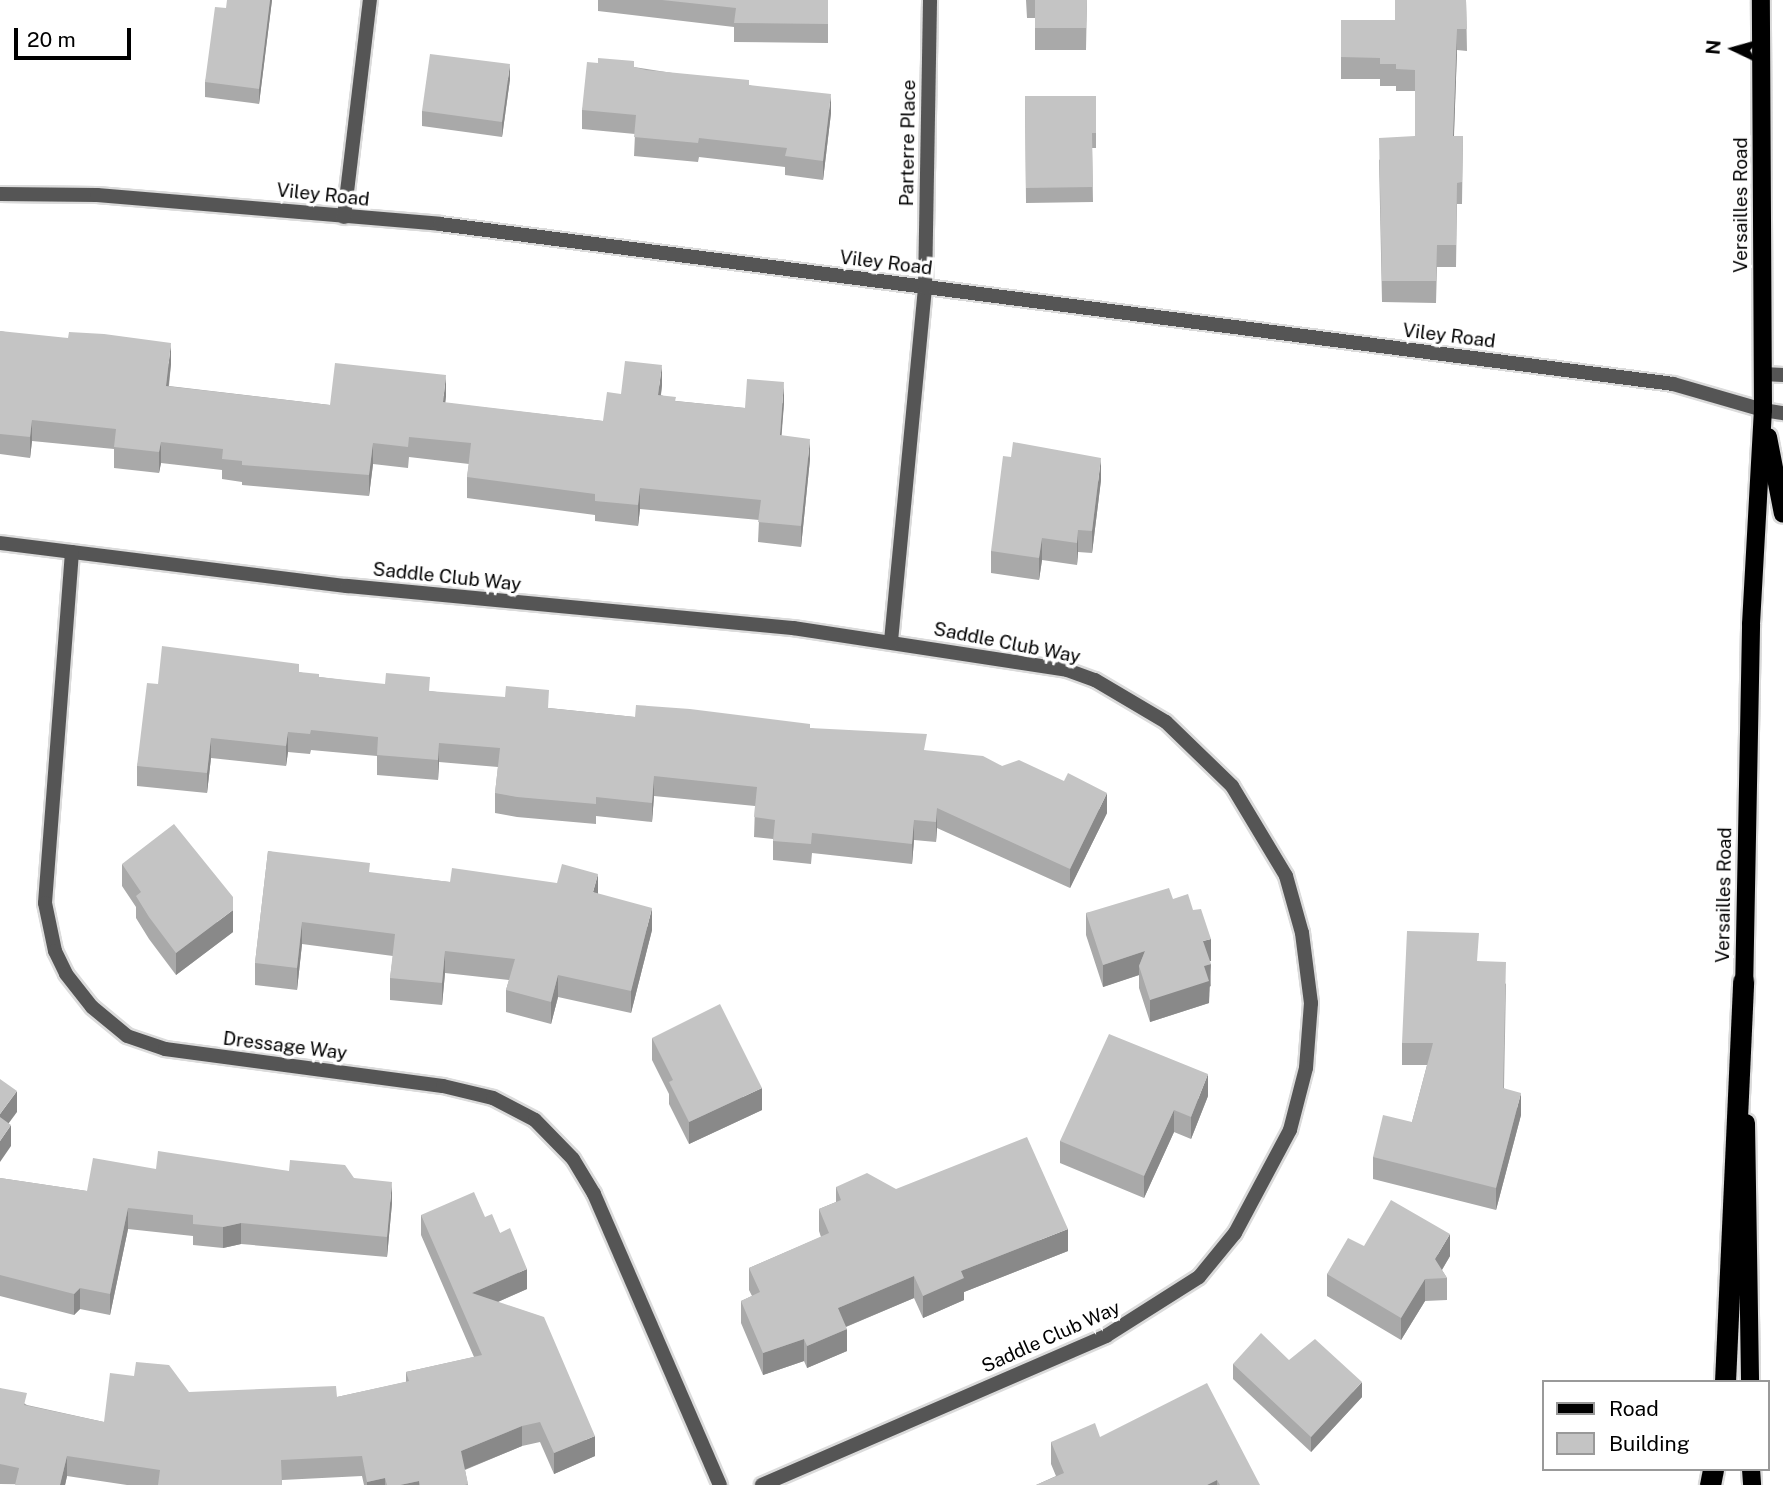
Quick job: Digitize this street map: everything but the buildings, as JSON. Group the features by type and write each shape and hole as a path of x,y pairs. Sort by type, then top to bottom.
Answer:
{"highway":[{"path":"1725,1380 1744,981"}],"main road":[{"name":"Versailles Road","path":"1750,1380 1744,981 1751,624 1763,410 1761,0"},
{"name":"Versailles Road","path":"1763,410 1783,514"}],"street":[{"path":"344,217 370,0"},
{"name":"Parterre Place","path":"925,288 930,0"},
{"name":"Viley Road","path":"0,194 123,197 440,225 1673,384 1763,410 1783,413"},
{"path":"891,641 925,288"},
{"path":"1763,374 1783,375"},
{"name":"Saddle Club Way","path":"0,543 347,586 891,641 1067,670 1095,680 1166,722 1232,786 1286,876 1302,933 1311,1003 1306,1068 1290,1130 1266,1181 1235,1233 1199,1277 1106,1336 762,1485"},
{"name":"Dressage Way","path":"72,552 45,903 55,951 66,974 92,1007 127,1036 165,1049 443,1086 493,1098 535,1120 573,1159 594,1194 720,1485"}]}
